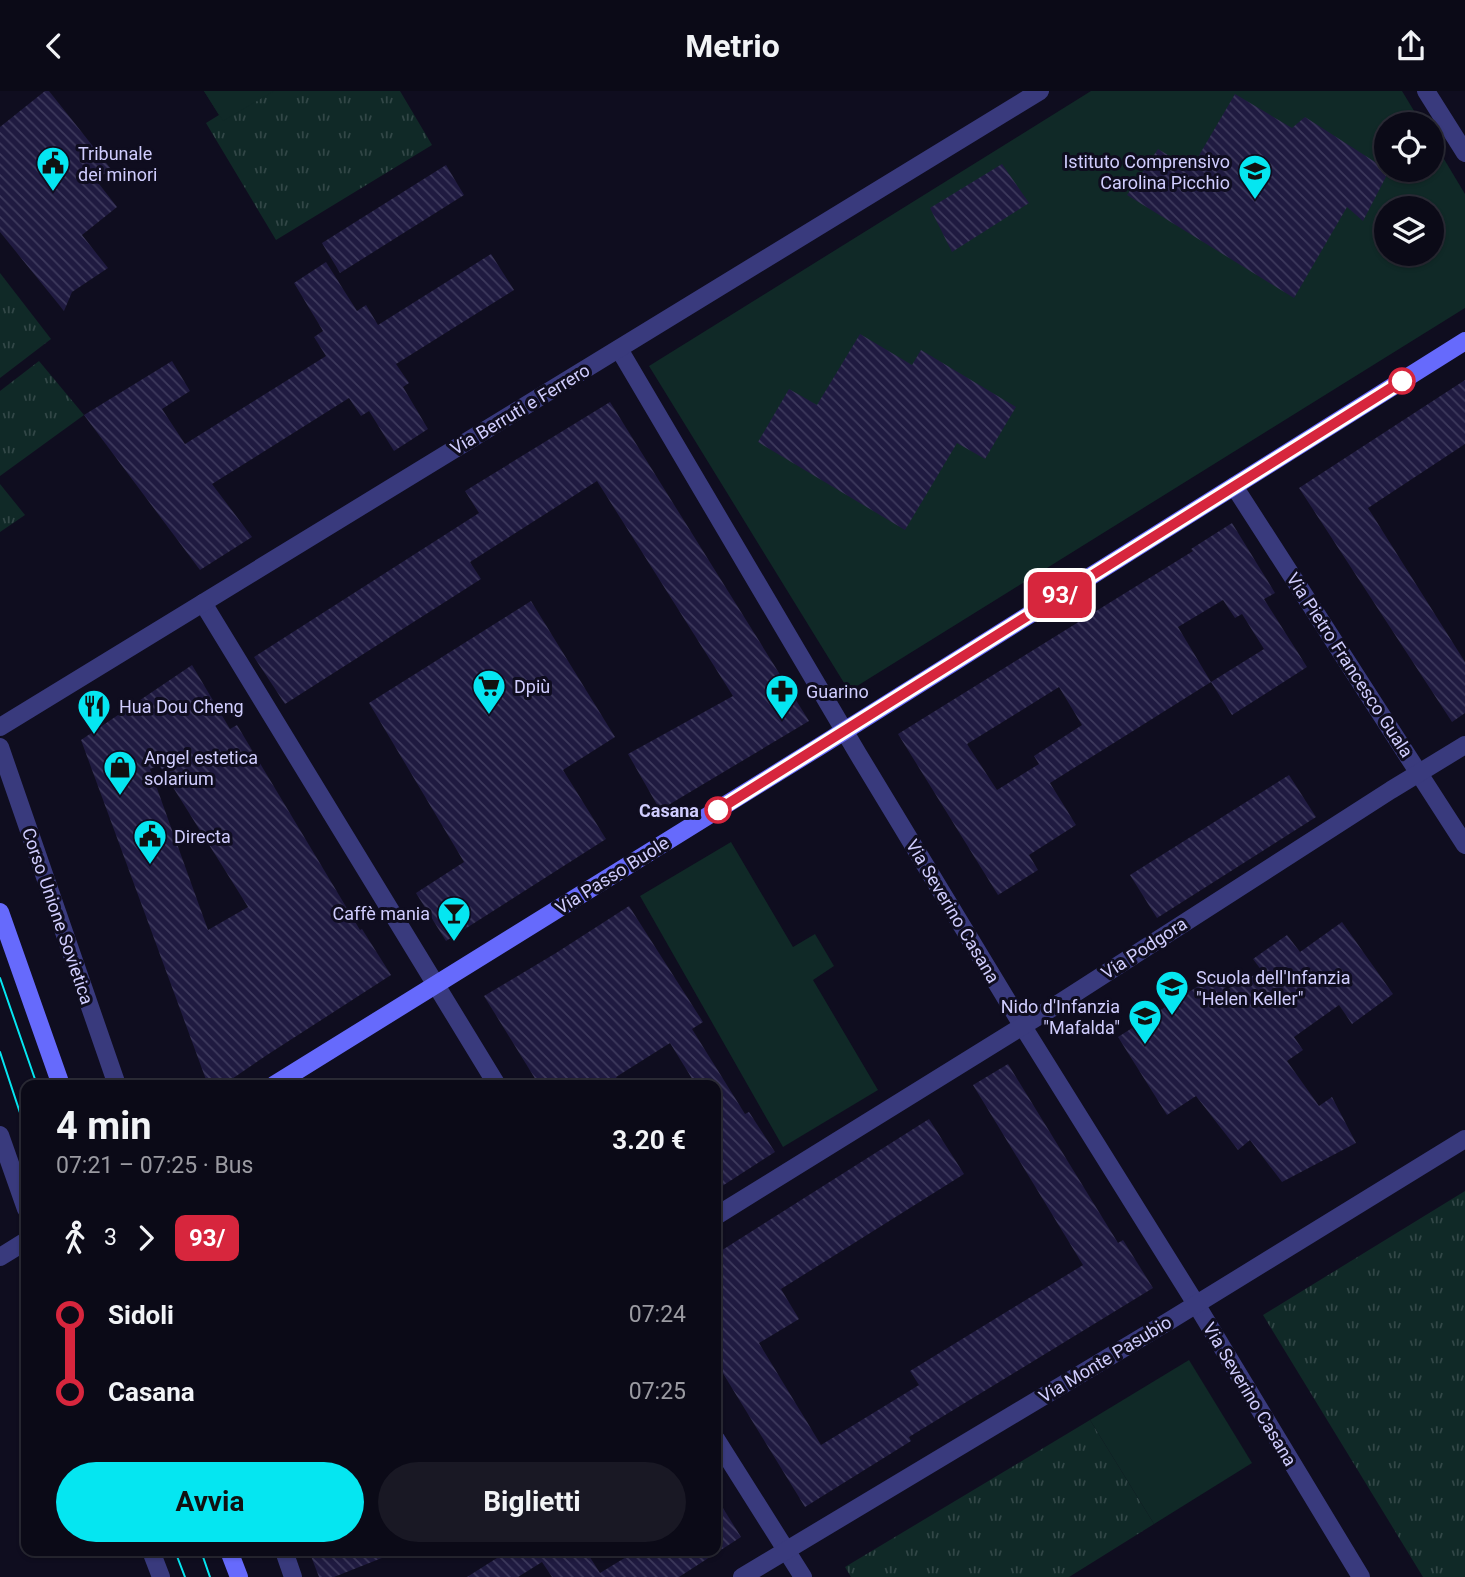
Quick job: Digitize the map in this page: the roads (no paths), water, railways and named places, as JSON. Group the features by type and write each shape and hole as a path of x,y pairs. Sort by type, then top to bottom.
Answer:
{"street":[{"name":"Via Berruti e Ferrero","path":"0,727 1040,91"},
{"path":"1426,91 1465,153"},
{"name":"Via Passo Buole","path":"282,1080 1465,341"},
{"name":"Via Severino Casana","path":"619,349 844,731 1361,1577"},
{"name":"Via Pietro Francesco Guala","path":"1234,486 1465,845"},
{"path":"203,603 494,1080"},
{"name":"Via Podgora","path":"721,1213 1465,745"},
{"name":"Corso Unione Sovietica","path":"0,747 115,1080"},
{"path":"0,912 59,1080"},
{"path":"0,1135 21,1195"},
{"name":"Via Monte Pasubio","path":"742,1577 1465,1139"},
{"path":"0,1257 21,1244"},
{"path":"721,1447 803,1577"},
{"path":"153,1556 161,1577"},
{"path":"231,1556 239,1577"},
{"path":"286,1556 293,1577"}],"tram line":[{"path":"0,978 35,1080"},
{"path":"0,1052 21,1116"},
{"path":"177,1556 185,1577"},
{"path":"203,1556 210,1577"}],"place":[{"name":"Tribunale dei minori","path":"53,193"},
{"name":"Istituto Comprensivo Carolina Picchio","path":"1255,201"},
{"name":"Dpiù","path":"489,716"},
{"name":"Guarino","path":"782,721"},
{"name":"Hua Dou Cheng","path":"94,736"},
{"name":"Angel estetica solarium","path":"120,797"},
{"name":"Casana","path":"718,810"},
{"name":"Directa","path":"150,866"},
{"name":"Caffè mania","path":"454,943"},
{"name":"Scuola dell'Infanzia \"Helen Keller\"","path":"1172,1017"},
{"name":"Nido d'Infanzia \"Mafalda\"","path":"1145,1046"}]}
